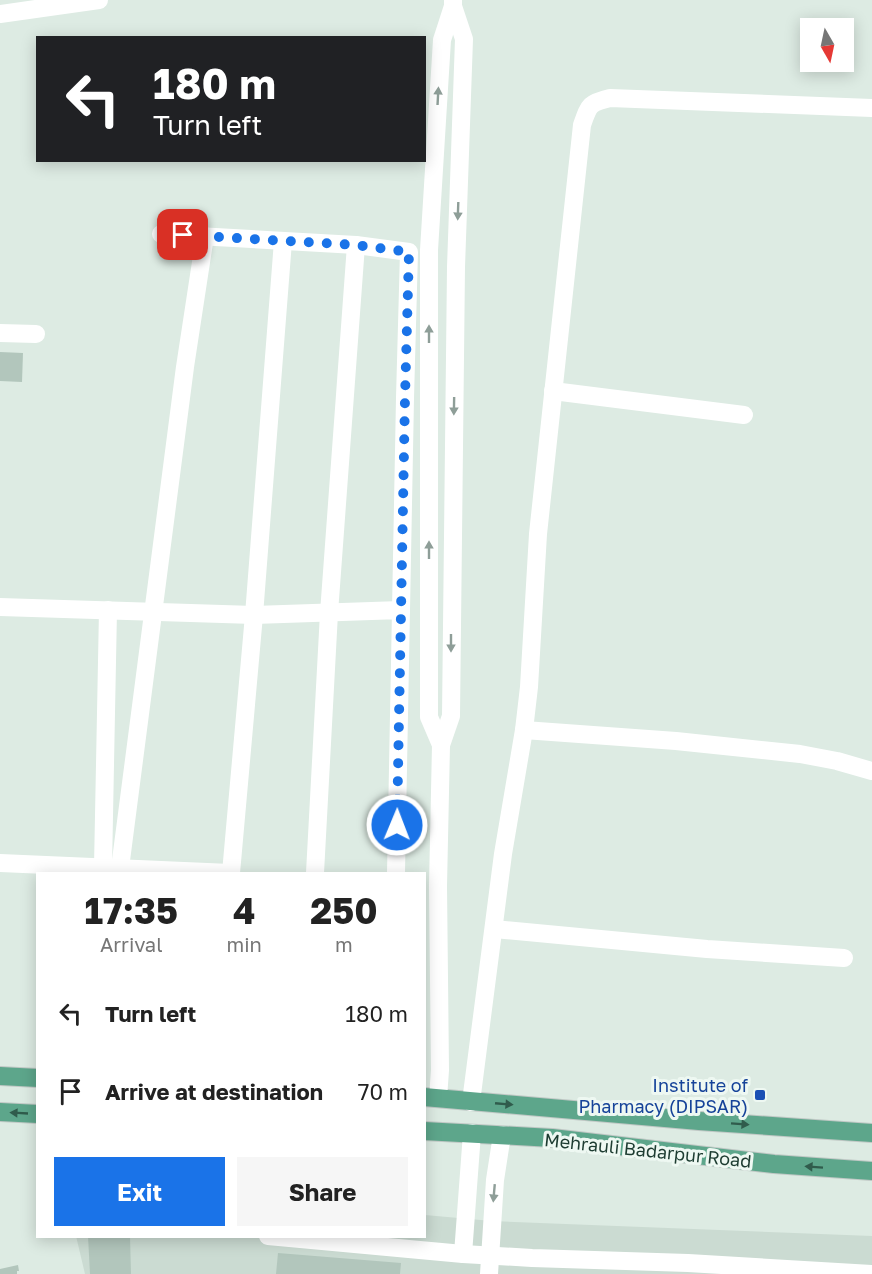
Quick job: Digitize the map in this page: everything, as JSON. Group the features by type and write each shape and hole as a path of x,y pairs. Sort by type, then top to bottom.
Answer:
{"main road":[{"path":"0,1077 36,1078"},
{"name":"Mehrauli Badarpur Road","path":"431,1098 872,1133"},
{"path":"0,1112 36,1114"},
{"name":"Mehrauli Badarpur Road","path":"426,1131 552,1138 774,1164 872,1171"}],"street":[{"path":"0,14 99,0"},
{"path":"431,1098 440,1070 438,886 441,745 451,716 456,267 464,39 453,3"},
{"path":"441,745 429,717 429,250 442,39 453,3"},
{"path":"471,1102 503,854 524,730 529,687 538,534 582,125 587,111 595,102 610,98 872,108"},
{"path":"161,234 356,245 409,252 396,872"},
{"path":"111,868 154,612 185,367 205,236"},
{"path":"230,872 254,615 283,241"},
{"path":"315,872 329,613 356,245"},
{"path":"0,333 36,334"},
{"path":"553,391 744,414"},
{"path":"0,607 254,615 401,610"},
{"path":"429,609 451,608"},
{"path":"108,610 111,868"},
{"path":"524,730 675,741 800,754 872,771"},
{"path":"0,863 206,872"},
{"path":"494,929 707,949 844,958"},
{"path":"463,1254 472,1133"},
{"path":"489,1274 495,1180 502,1135"},
{"path":"290,1238 489,1256 688,1263 872,1274"}],"shaded area":[{"path":"426,1215 492,1221 872,1236 872,1274 85,1274 76,1238 426,1238"}],"building":[{"path":"0,352 23,353 22,382 0,381"},
{"path":"88,1238 130,1238 131,1274 90,1274"},
{"path":"278,1253 401,1263 400,1274 276,1274"},
{"path":"18,1265 17,1274 0,1274 0,1269"}],"place":[{"name":"Institute of Pharmacy (DIPSAR)","path":"760,1095"}],"route":[{"path":"183,235 356,245 409,252 397,825"}]}
